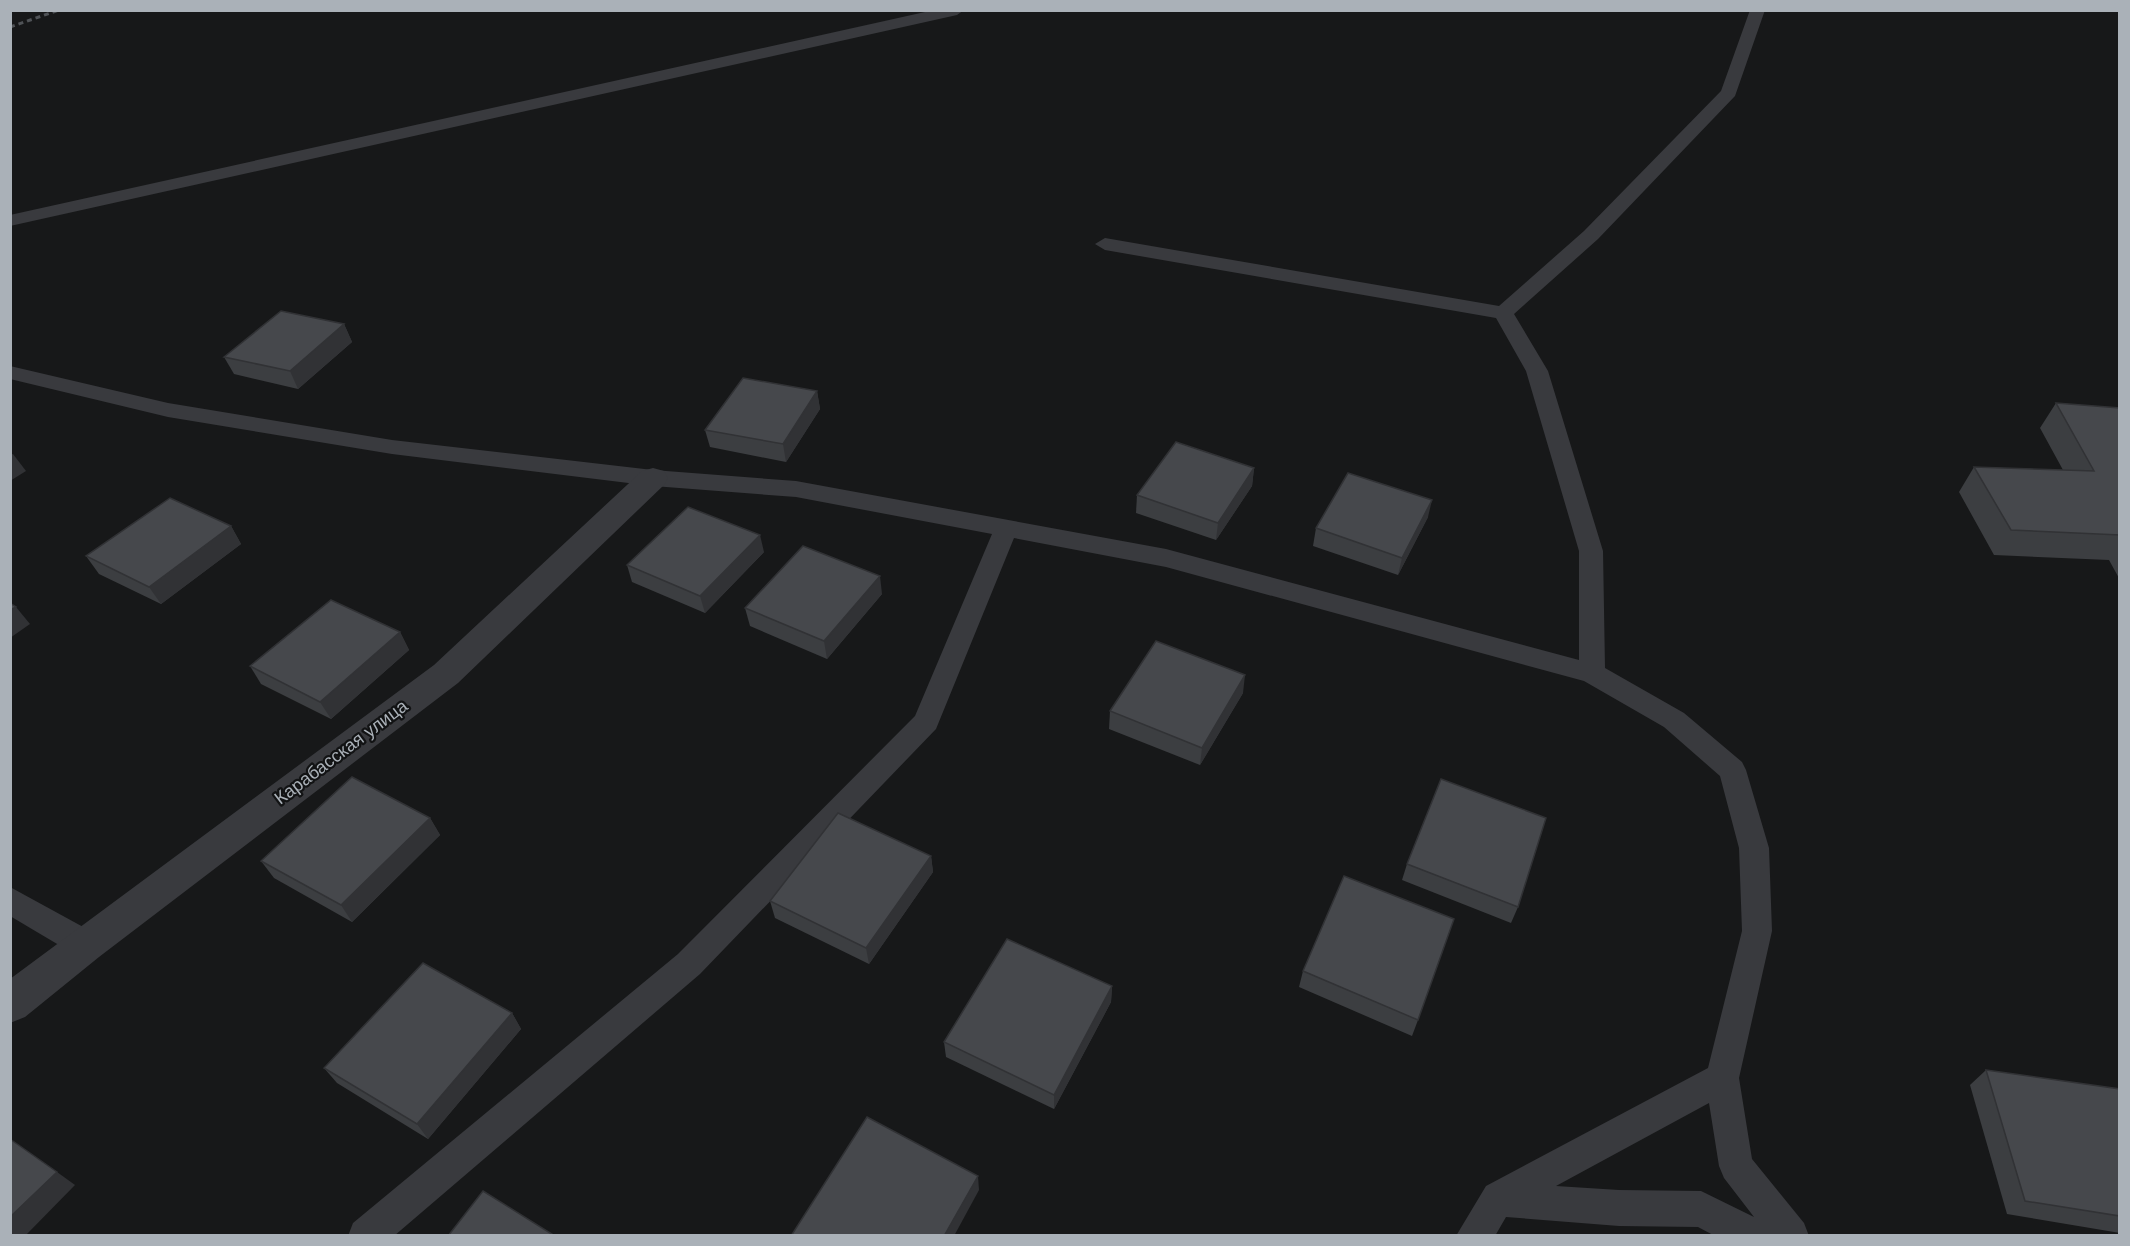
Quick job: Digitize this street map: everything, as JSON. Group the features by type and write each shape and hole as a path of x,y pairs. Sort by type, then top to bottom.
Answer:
{"street":[{"name":"Карабасская улица","path":"10,1004 85,944 446,674 653,478"}],"lane":[{"path":"10,221 535,102 957,10"},
{"path":"1503,313 1591,235 1729,93 1758,10"},
{"path":"1105,244 1503,313 1537,371 1591,551 1593,672"},
{"path":"10,372 168,410 381,445 653,478 796,489 1166,558 1593,672 1674,720 1732,770 1754,848 1757,931 1722,1078 1736,1166 1791,1236"},
{"path":"366,1236 689,964 926,722 1006,528"},
{"path":"10,900 85,944"},
{"path":"1474,1236 1498,1198 1722,1078"},
{"path":"1498,1198 1619,1208 1701,1209 1753,1236"}],"building":[{"path":"281,311 344,324 290,371 224,357"},
{"path":"743,378 817,391 783,444 705,430"},
{"path":"2056,403 2120,408 2120,535 2011,530 1974,467 2094,471"},
{"path":"1176,442 1254,468 1218,523 1137,495"},
{"path":"1348,473 1432,500 1402,558 1316,528"},
{"path":"170,498 231,526 149,587 86,556"},
{"path":"688,507 760,535 700,596 627,565"},
{"path":"803,546 880,576 824,641 745,608"},
{"path":"331,600 400,632 320,702 250,666"},
{"path":"1156,641 1245,675 1202,748 1110,711"},
{"path":"352,777 430,818 341,905 261,861"},
{"path":"1441,779 1546,818 1518,907 1407,864"},
{"path":"838,813 931,856 866,948 770,901"},
{"path":"1344,876 1454,919 1418,1020 1303,971"},
{"path":"1007,939 1112,986 1054,1095 944,1042"},
{"path":"423,963 512,1013 417,1124 324,1068"},
{"path":"1986,1070 2120,1089 2120,1216 2025,1201"},
{"path":"867,1117 978,1176 944,1236 791,1236"},
{"path":"10,1139 57,1172 10,1217"},
{"path":"483,1191 555,1236 448,1236"}],"railway":[{"path":"10,27 59,10"}]}
